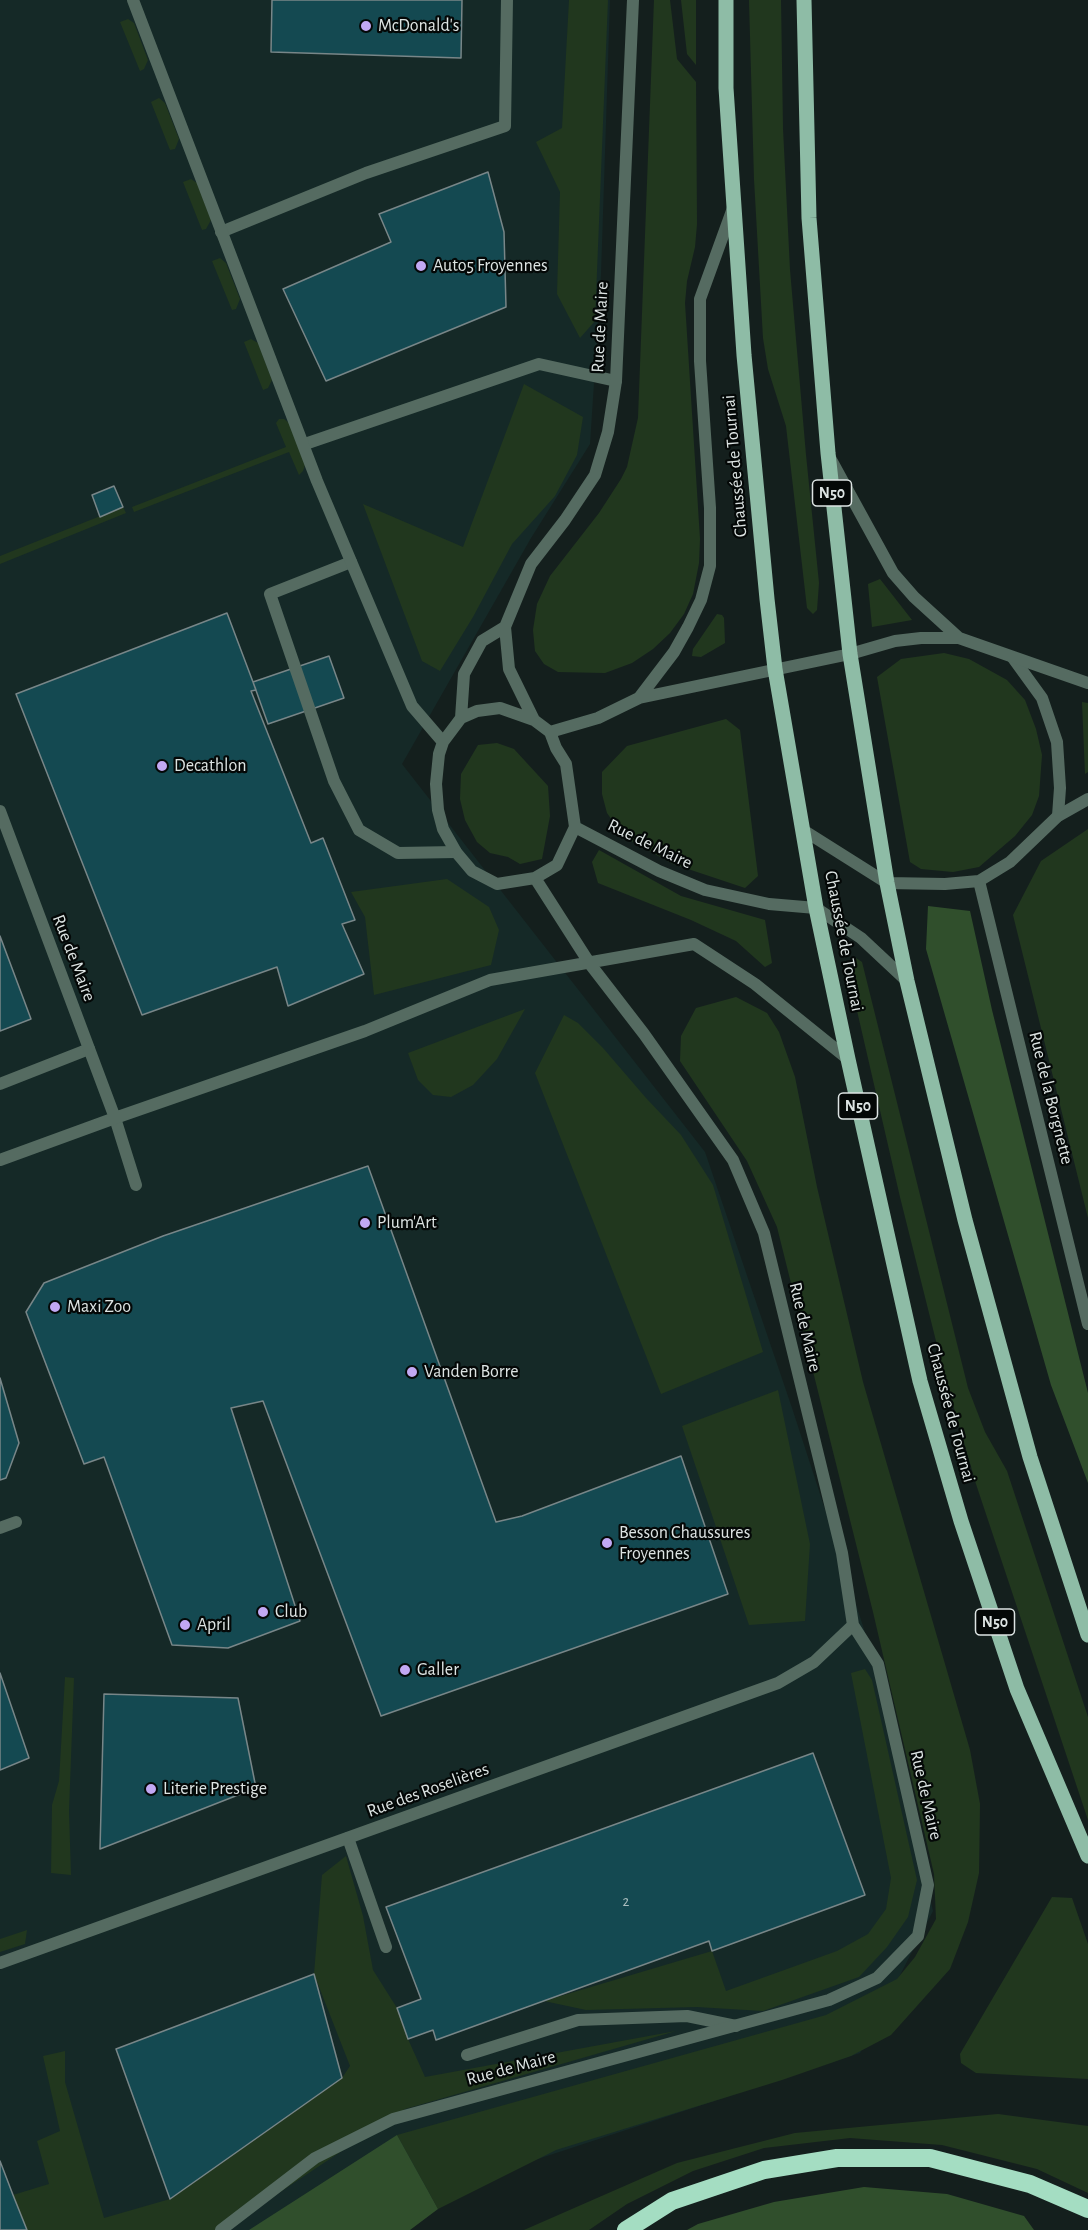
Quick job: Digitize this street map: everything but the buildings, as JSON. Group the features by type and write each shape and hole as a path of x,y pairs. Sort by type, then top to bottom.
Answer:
{"highway":[{"path":"626,2230 672,2200 764,2170 837,2158 930,2158 1030,2184 1088,2209"}],"main road":[{"name":"Chaussée de Tournai","path":"726,0 726,88 744,355 775,669 816,908 920,1381 962,1521 1017,1689 1088,1856"},
{"name":"N50","path":"804,0 809,218 828,453 850,654 887,883 907,981 965,1220 1027,1446 1088,1635"}],"street":[{"path":"134,0 193,152 221,232 305,444 317,481 412,706 443,742"},
{"path":"221,232 366,173 505,126 507,0"},
{"name":"Rue de Maire","path":"534,720 509,669 504,627 531,564 565,520 595,475 608,432 616,381 633,0"},
{"path":"639,698 674,652 688,627 701,600 710,566 710,508 700,361 700,299 734,204"},
{"path":"305,444 539,364 616,381"},
{"path":"828,453 893,573 914,597 959,638"},
{"path":"351,562 270,594 334,781 359,830 398,853 456,852"},
{"path":"461,718 464,674 482,641 504,627"},
{"path":"550,732 598,718 639,698 850,654 896,641 921,638 959,638 1088,682"},
{"path":"1013,658 1042,698 1057,742 1060,788 1058,816"},
{"path":"500,708 534,720 550,732 566,764 575,827 557,865 535,878 497,884 471,871 456,852 443,829 438,810 436,784 439,754 443,742 461,718 477,711 500,708"},
{"path":"803,830 887,883 945,884 979,881 1010,862 1058,816 1088,799"},
{"name":"Rue de Maire","path":"0,814 115,1118 136,1185"},
{"name":"Rue de Maire","path":"575,827 659,871 705,890 769,904 816,908"},
{"name":"Rue de Maire","path":"221,2230 315,2158 393,2119 829,2001 877,1978 918,1935 928,1885 878,1664 853,1625 842,1553 764,1233 733,1160 644,1034 590,964 535,878"},
{"name":"Rue de la Borgnette","path":"979,881 1088,1324"},
{"path":"816,908 861,938 907,981"},
{"path":"0,1160 365,1031 490,980 694,944 755,984 848,1059"},
{"path":"0,1084 89,1049"},
{"path":"0,1528 16,1522"},
{"name":"Rue des Roselières","path":"0,1963 778,1683 814,1662 853,1625"},
{"path":"348,1838 386,1947"},
{"path":"466,2055 579,2020 687,2016 736,2026"}],"shaded area":[{"path":"0,0 610,0 601,274 590,444 531,538 402,764 705,1152 875,1663 933,1911 860,2053 322,2230 0,2230"}],"green space":[{"path":"569,0 608,0 595,321 580,338 557,294 560,192 536,142 562,128"},
{"path":"654,0 670,0 677,59 696,82 697,224 685,303 700,539 699,563 693,594 684,614 670,633 653,649 632,663 605,673 558,672 544,664 535,651 533,630 537,604 550,576 599,513 621,479 627,467 638,418"},
{"path":"681,0 696,0 696,65 687,54"},
{"path":"749,0 781,0 783,129 790,270 819,583 817,610 813,614 807,608 786,426 768,369 763,338 754,179"},
{"path":"128,19 134,23 148,60 144,69 140,71 120,22"},
{"path":"159,98 165,103 179,139 175,149 170,150 151,102"},
{"path":"191,179 197,183 211,220 206,229 202,230 183,182"},
{"path":"220,258 226,263 240,299 236,309 232,310 212,261"},
{"path":"251,339 258,343 272,380 268,388 263,390 244,342"},
{"path":"524,384 583,417 577,455 555,496 512,544 473,617 440,671 422,661 363,504 463,547"},
{"path":"279,419 284,419 289,423 305,465 299,475 289,452 134,512 132,507 286,447 276,423"},
{"path":"123,507 126,513 0,564 0,556"},
{"path":"880,579 912,620 872,627 868,584"},
{"path":"717,614 724,618 725,643 701,657 692,656 693,649"},
{"path":"944,653 969,659 1007,680 1025,700 1036,729 1042,755 1039,796 1032,815 1015,836 979,867 953,872 921,869 910,862 877,677 901,659"},
{"path":"1082,702 1088,703 1088,772 1085,774"},
{"path":"726,719 740,730 758,876 745,888 673,864 624,837 607,813 602,794 602,772 627,746"},
{"path":"497,743 514,749 548,786 550,816 542,859 520,864 508,857 490,853 477,842 465,820 460,799 461,774 478,745"},
{"path":"1088,829 1088,1218 1013,915 1041,861"},
{"path":"599,850 681,896 765,920 772,963 765,967 736,941 691,920 598,883 592,862"},
{"path":"447,879 489,907 499,930 491,965 374,995 365,917 351,892"},
{"path":"928,906 970,911 992,1010 1088,1393 1088,1483 1051,1385 926,949"},
{"path":"856,958 862,962 968,1388 985,1432 1007,1471 1088,1717 1088,1820 976,1484 945,1377 900,1197 846,963"},
{"path":"736,997 767,1013 779,1032 795,1077 817,1187 863,1382 970,1750 980,1804 979,1873 968,1922 950,1969 891,2035 851,2056 782,2080 556,2150 438,2209 397,2135 826,2015 897,1979 915,1957 936,1919 934,1874 873,1612 777,1227 747,1161 680,1061 681,1036 696,1008"},
{"path":"525,1009 497,1059 473,1085 451,1097 433,1095 418,1080 408,1053"},
{"path":"564,1015 578,1023 603,1048 681,1135 713,1185 763,1352 661,1394 535,1073"},
{"path":"778,1390 810,1544 805,1621 749,1625 682,1426"},
{"path":"865,1669 872,1680 917,1880 908,1917 887,1947 859,1977 763,2011 697,2007 586,2010 544,2001 712,1951 726,1991 837,1951 868,1934 886,1909 891,1878 851,1673"},
{"path":"65,1677 74,1678 69,1811 71,1875 51,1873 52,1805 59,1781"},
{"path":"346,1856 363,1916 373,1970 397,2008 425,2077 676,2031 405,2109 223,2230 27,2230 13,2195 49,2184 37,2141 60,2131 43,2056 65,2051 65,2082 104,2218 170,2199 342,2078 350,2066 314,1974 322,1875"},
{"path":"1052,1897 1072,1898 1088,1944 1088,2079 976,2073 961,2063 960,2054"},
{"path":"27,1930 25,1944 0,1952 0,1939"},
{"path":"998,2114 1088,2126 1088,2193 1037,2169 942,2145 850,2138 764,2148 693,2171 627,2204 589,2230 524,2230 677,2163 795,2133"},
{"path":"397,2135 438,2209 410,2230 249,2230"},
{"path":"864,2187 947,2194 1024,2216 1034,2230 687,2230 698,2224 774,2202"}],"place":[{"name":"McDonald's","path":"366,26"},
{"name":"Auto5 Froyennes","path":"421,266"},
{"name":"Decathlon","path":"162,766"},
{"name":"Plum'Art","path":"365,1223"},
{"name":"Maxi Zoo","path":"55,1307"},
{"name":"Vanden Borre","path":"412,1372"},
{"name":"Besson Chaussures Froyennes","path":"607,1543"},
{"name":"Club","path":"263,1612"},
{"name":"April","path":"185,1625"},
{"name":"Galler","path":"405,1670"},
{"name":"Literie Prestige","path":"151,1789"}]}
